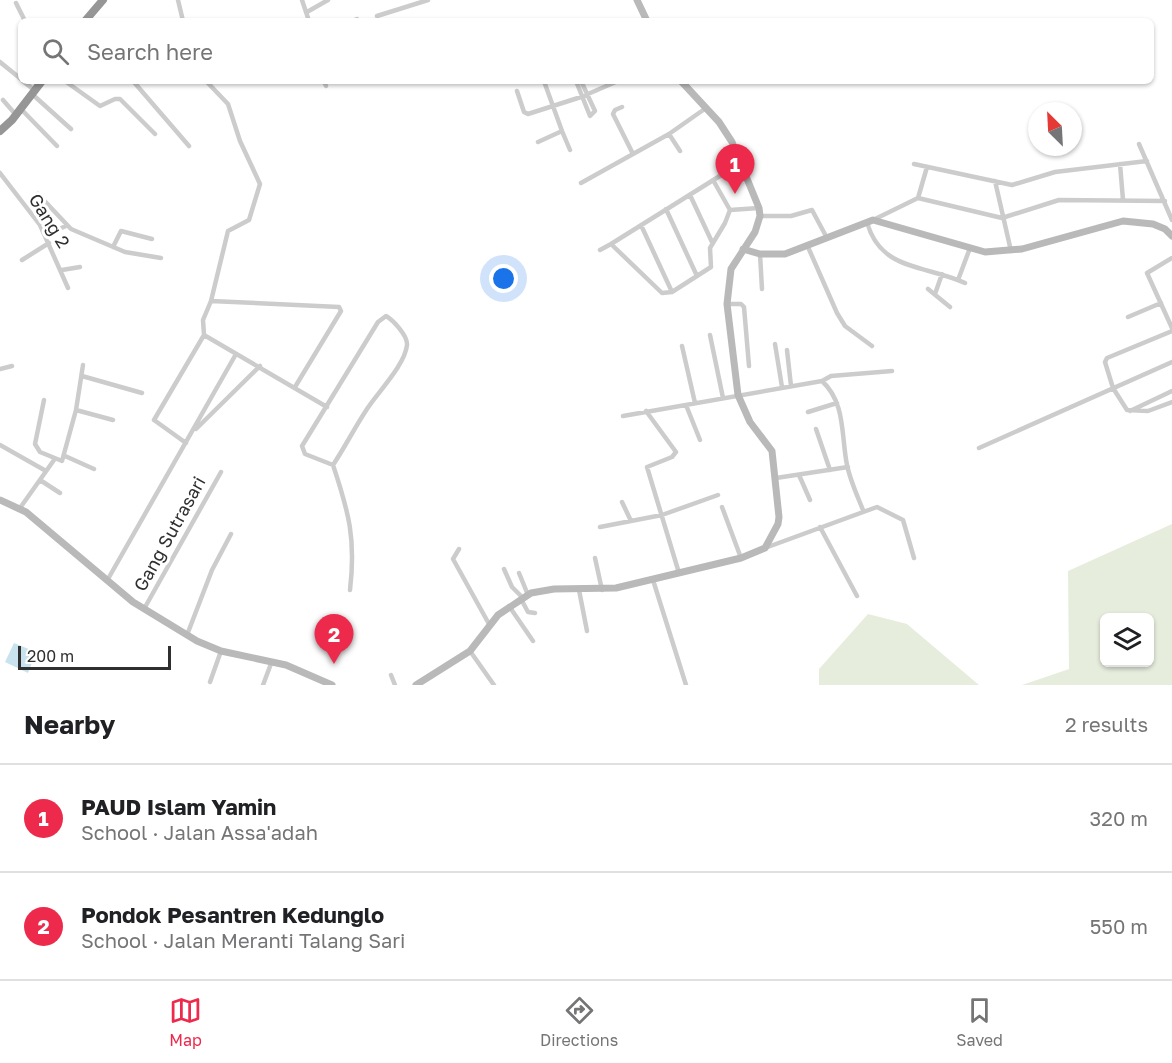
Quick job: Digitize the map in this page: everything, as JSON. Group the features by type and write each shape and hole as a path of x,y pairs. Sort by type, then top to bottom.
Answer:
{"highway":[{"path":"88,18 103,0"},
{"path":"0,131 19,112 40,84"}],"street":[{"path":"178,0 182,18"},
{"path":"302,0 308,18"},
{"path":"307,12 328,0"},
{"path":"377,16 428,0"},
{"path":"637,0 646,18"},
{"path":"16,3 24,18"},
{"path":"0,62 18,77"},
{"path":"26,84 71,129"},
{"path":"69,84 100,106 120,99 155,134"},
{"path":"136,84 189,146"},
{"path":"186,443 154,420 204,335 203,320 211,301 228,231 249,220 260,184 240,141 228,104 209,84"},
{"path":"545,84 570,150"},
{"path":"578,84 584,96"},
{"path":"582,84 584,96"},
{"path":"518,91 527,114 584,96 611,84"},
{"path":"684,84 732,142 760,212 755,231 731,269 727,304 738,395 750,422 771,447 776,478 779,521 765,548"},
{"path":"3,100 57,146"},
{"path":"621,107 613,114 633,154"},
{"path":"581,183 669,134 706,108"},
{"path":"538,142 562,131"},
{"path":"669,134 680,151"},
{"path":"1138,144 1172,220"},
{"path":"914,164 1012,185 1055,172 1147,161"},
{"path":"1120,164 1123,200"},
{"path":"918,198 927,167"},
{"name":"Gang 2","path":"0,173 50,243 68,288"},
{"path":"600,250 723,174"},
{"path":"713,180 730,210"},
{"path":"995,181 1011,251"},
{"path":"38,195 66,226 125,252 161,258"},
{"path":"611,244 661,292 672,292 711,267 712,242 690,195"},
{"path":"743,249 760,254 776,255 808,247 918,198 1002,218 1059,200 1165,201"},
{"path":"666,210 697,276"},
{"path":"730,210 791,216 812,210 827,238"},
{"path":"712,242 725,223 730,210"},
{"path":"870,221 985,252 1011,251 1124,221 1154,224 1165,229 1172,236"},
{"path":"870,221 877,244 889,257 965,283"},
{"path":"641,225 672,292"},
{"path":"45,235 66,226"},
{"path":"113,247 121,231 152,239"},
{"path":"22,260 50,243"},
{"path":"808,247 845,326 872,346"},
{"path":"958,280 970,248"},
{"path":"760,254 762,288"},
{"path":"1172,258 1147,273 1172,329 1106,359 1113,388 1125,408 1130,411 1148,411 1172,402"},
{"path":"62,270 80,267"},
{"path":"935,294 942,274"},
{"path":"928,289 950,307"},
{"path":"211,301 339,307 341,311 296,387"},
{"path":"1128,317 1161,303"},
{"path":"727,304 741,304 744,307 749,366"},
{"path":"333,465 311,458 302,451 381,317 393,320 407,341 407,347 333,465 353,536 354,555 350,590"},
{"path":"204,335 327,406"},
{"path":"710,335 723,398"},
{"path":"775,344 782,387"},
{"path":"682,346 695,403"},
{"path":"787,350 791,386"},
{"path":"108,579 236,354"},
{"path":"979,448 1172,362"},
{"path":"44,400 35,444 40,452 54,460 62,461 76,410 83,365"},
{"path":"0,369 12,366"},
{"path":"194,431 260,366"},
{"path":"623,416 822,381 831,376 892,371"},
{"path":"82,376 142,393"},
{"path":"822,381 832,392 837,403 848,467 863,510"},
{"path":"1130,411 1172,391"},
{"path":"808,412 837,403"},
{"path":"686,405 700,440"},
{"path":"76,410 113,420"},
{"path":"646,411 676,453 672,458 648,466 680,573"},
{"path":"816,429 830,470"},
{"path":"0,445 46,471"},
{"path":"65,456 94,469"},
{"path":"20,508 54,460"},
{"path":"776,478 848,467"},
{"name":"Gang Sutrasari","path":"144,609 221,472"},
{"path":"799,474 810,500"},
{"path":"40,480 60,493"},
{"path":"600,526 662,515 718,495"},
{"path":"0,500 20,508 144,609 187,635 221,651 272,661 326,684"},
{"path":"622,502 631,521"},
{"path":"722,507 741,558"},
{"path":"421,684 470,651 489,624 509,606 524,597 547,589 602,590 741,558 863,510 878,507 902,519 914,558"},
{"path":"820,527 857,596"},
{"path":"187,635 212,570 231,534"},
{"path":"459,549 453,560 489,624"},
{"path":"595,558 602,590"},
{"path":"504,569 513,589 524,597"},
{"path":"519,573 530,614 535,613"},
{"path":"652,580 686,685"},
{"path":"579,590 587,631"},
{"path":"509,606 533,641"},
{"path":"210,682 221,651"},
{"path":"470,651 494,685"},
{"path":"263,685 272,661"},
{"path":"391,675 395,685"}],"green space":[{"path":"1172,524 1172,685 1022,685 1069,669 1068,571"},
{"path":"868,614 907,624 979,685 819,685 819,669"}],"water":[{"path":"14,643 36,652 28,673 5,662"}],"place":[{"name":"PAUD Islam Yamin","path":"735,194"},
{"name":"Pondok Pesantren Kedunglo","path":"334,664"}]}
